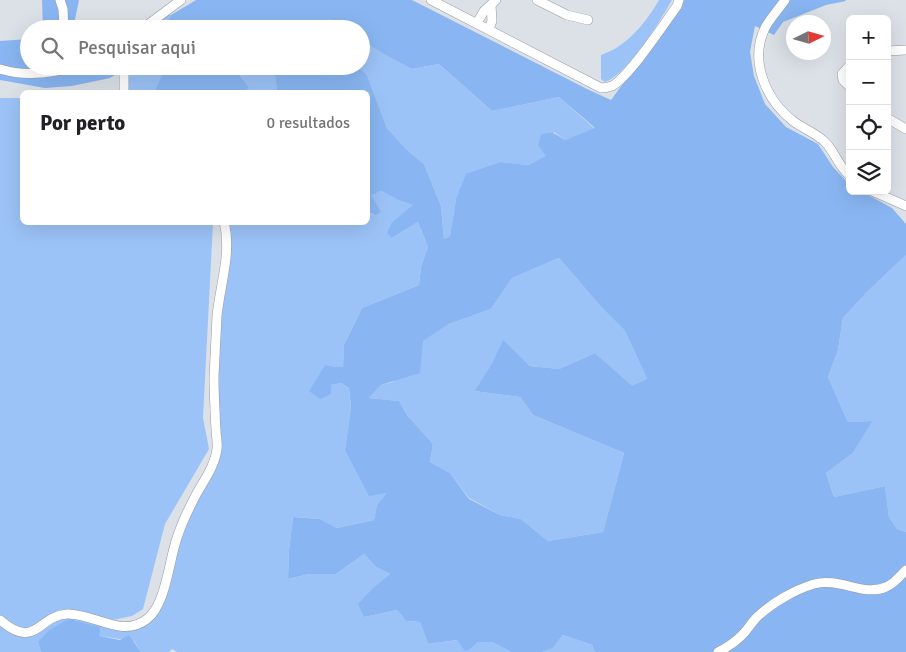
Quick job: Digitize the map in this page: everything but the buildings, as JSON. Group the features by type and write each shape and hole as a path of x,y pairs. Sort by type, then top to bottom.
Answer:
{"street":[{"path":"60,0 64,9 64,20"},
{"path":"154,20 180,0"},
{"path":"431,0 601,88 612,86 634,64 680,0"},
{"path":"537,0 551,4 567,15 588,20"},
{"path":"785,0 765,28 760,41 758,58 763,79 768,93 780,109 791,120 824,141 837,163 846,172"},
{"path":"477,24 484,11 494,2"},
{"path":"489,29 494,2"},
{"path":"891,52 906,50"},
{"path":"0,69 20,72"},
{"path":"846,70 842,74 843,80 846,83"},
{"path":"124,75 124,90"},
{"path":"891,120 906,128"},
{"path":"881,195 906,206"},
{"path":"0,620 17,632 24,633 38,629 52,619 66,614 75,614 121,627 140,623 152,614 159,601 180,526 212,466 217,447 214,378 217,315 227,254 227,234 225,225"},
{"path":"718,652 741,637 766,609 803,588 835,582 870,591 877,590 894,582 906,570"}],"shaded area":[{"path":"42,0 79,0 75,20 43,20"},
{"path":"196,0 412,0 611,100 630,74 675,0 846,1 826,5 801,15 786,15 786,21 783,22 774,35 755,26 750,52 754,76 765,104 786,127 818,144 833,167 846,181 846,195 868,195 892,208 906,224 906,255 843,318 838,350 828,377 848,422 872,421 853,453 826,473 834,497 885,486 889,517 897,529 906,532 906,652 595,652 592,645 563,635 553,648 542,652 511,652 492,642 478,642 472,648 465,651 457,640 428,644 420,622 406,621 397,610 364,617 358,604 376,585 390,574 376,567 364,554 336,574 309,574 288,579 293,517 320,519 337,528 374,520 377,505 387,493 369,496 345,450 351,407 349,388 341,383 331,385 331,394 320,399 309,391 325,365 343,367 344,345 362,308 419,285 421,267 428,247 418,222 392,238 387,233 392,222 413,205 381,191 371,195 381,212 375,215 370,213 370,90 277,90 275,75 367,75 387,128 407,150 424,164 441,206 444,239 450,236 456,199 466,174 501,162 528,165 546,156 538,145 541,135 553,133 565,140 595,128 559,97 492,111 439,64 412,69 370,46 370,20 169,20 171,15","holes":["559,258 602,308 625,331 647,379 632,386 595,353 559,369 530,366 503,340 492,363 474,391 520,397 533,415 624,453 603,532 548,541 521,519 500,515 469,499 450,473 430,462 433,444 407,415 399,401 369,398 381,385 420,373 423,341 449,324 491,309 512,278"]},
{"path":"659,0 672,0 633,59 614,77 605,82 601,79 601,55 631,37 647,19"},
{"path":"158,15 171,15 169,20 152,20"},
{"path":"20,40 20,75 115,75 110,78 72,86 45,88 0,80 0,41"},
{"path":"370,46 412,69 439,64 492,111 559,97 595,129 565,140 554,132 547,156 528,165 501,162 456,199 450,236 444,239 441,206 424,164 407,150 387,128 367,75 370,75"},
{"path":"124,75 162,75 155,90 124,90"},
{"path":"162,75 239,75 249,88 246,90 155,90"},
{"path":"240,75 275,75 277,90 245,90 248,88"},
{"path":"0,98 20,98 20,225 213,225 203,418 209,449 165,524 143,609 132,616 103,622 121,627 152,614 172,551 215,459 214,378 227,254 224,225 370,225 370,213 374,215 371,194 381,191 398,200 414,205 392,222 392,238 418,222 428,247 421,267 419,285 362,308 344,345 343,367 334,367 331,385 341,383 349,388 351,407 345,450 388,493 377,505 374,520 337,528 320,519 293,517 288,579 309,574 336,574 364,554 376,567 390,574 376,585 364,617 397,610 406,621 420,622 428,644 458,640 472,648 478,642 492,642 511,652 177,652 172,649 169,652 141,652 134,641 99,636 38,642 41,652 0,652"},
{"path":"906,255 906,532 897,529 889,517 885,486 834,497 826,473 853,453 871,421 848,422 828,377 838,350 843,318"},
{"path":"559,258 602,308 625,331 647,379 632,387 595,353 559,369 530,366 503,341 492,363 474,391 520,397 533,415 624,453 603,532 548,541 521,519 500,515 469,498 450,473 430,462 433,444 407,415 399,401 369,398 381,385 393,382 422,341 449,324 491,309 512,278"},
{"path":"69,619 100,627 99,636 120,640 129,635 141,652 41,652 38,642 49,630"},
{"path":"563,635 592,645 595,652 542,652 553,648"}]}
